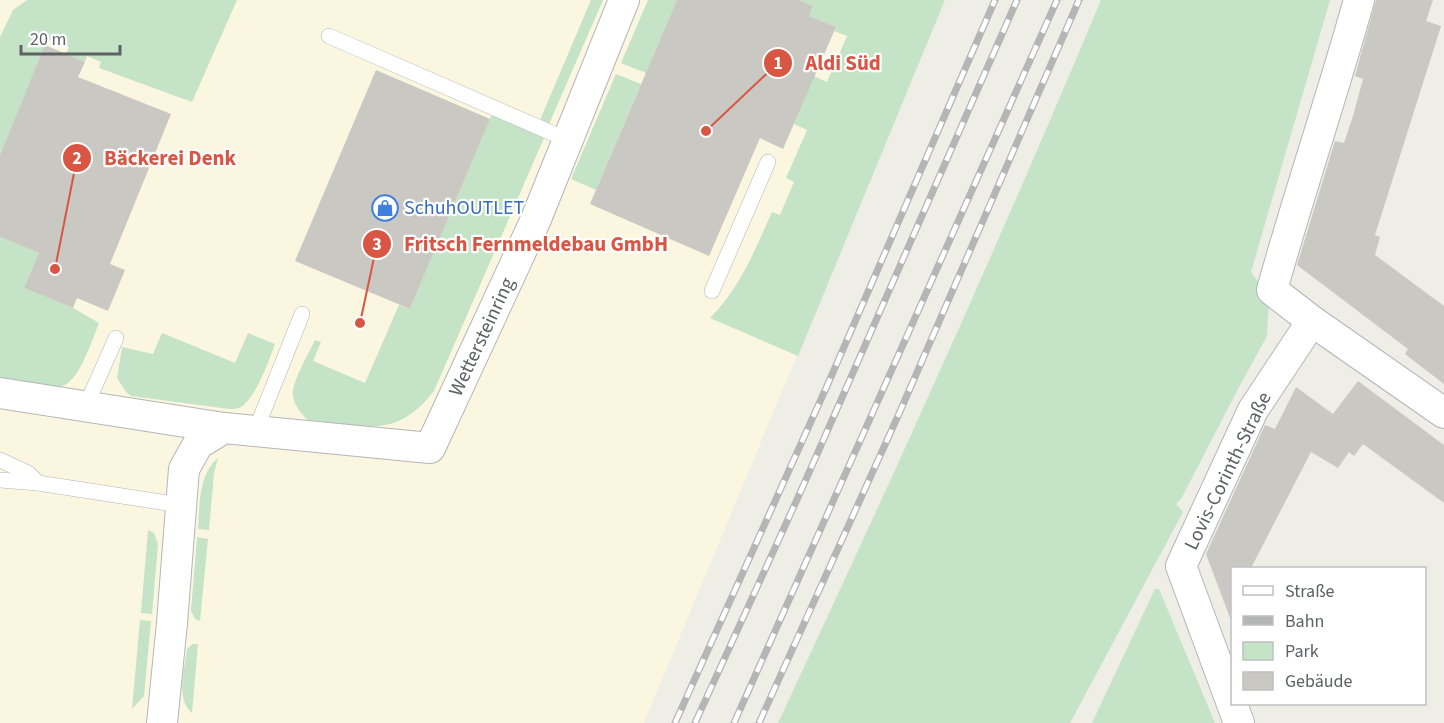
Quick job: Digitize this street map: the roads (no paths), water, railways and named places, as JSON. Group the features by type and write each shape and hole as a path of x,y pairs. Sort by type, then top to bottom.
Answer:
{"street":[{"name":"Wettersteinring","path":"0,393 255,432 430,448 536,219 624,0"},
{"path":"1359,0 1272,290 1312,321 1444,413"},
{"name":"Lovis-Corinth-Straße","path":"1231,701 1181,566 1253,410 1312,321"},
{"path":"162,723 184,469 198,444 224,428"},
{"name":"Lovis-Corinth-Straße","path":"1232,705 1239,723"}],"lane":[{"path":"329,36 568,140"},
{"path":"712,291 768,162"},
{"path":"255,432 302,314"},
{"path":"86,406 116,338"},
{"path":"0,460 28,473 38,483"},
{"path":"0,480 38,483 180,505"}],"railway":[{"path":"675,723 827,386 995,0"},
{"path":"695,723 800,493 1017,0"},
{"path":"734,723 1057,0"},
{"path":"759,723 898,416 1079,0"}],"place":[{"name":"Aldi Süd","path":"706,131"},
{"name":"SchuhOUTLET","path":"385,208"},
{"name":"Bäckerei Denk","path":"55,269"},
{"name":"Fritsch Fernmeldebau GmbH","path":"360,323"}]}
